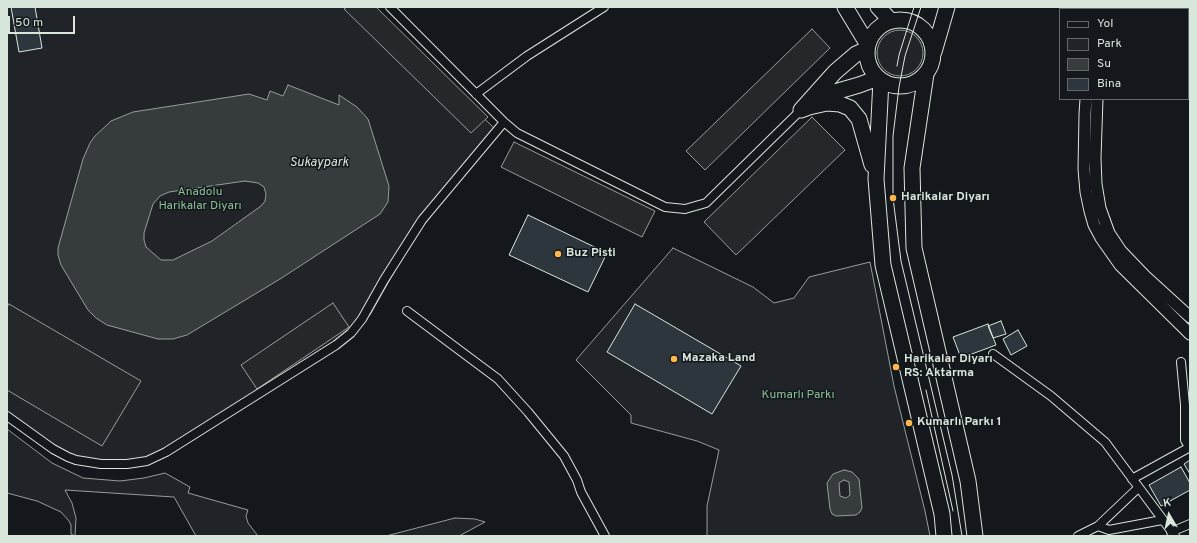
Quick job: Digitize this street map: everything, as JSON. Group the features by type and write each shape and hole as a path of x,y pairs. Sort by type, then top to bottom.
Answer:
{"highway":[{"path":"845,7 868,47"},
{"path":"878,7 894,16 909,21 924,29 931,40 934,53"},
{"path":"894,16 874,32 868,47 868,60 870,67 879,79 894,86 906,86 917,82 930,68 947,7"},
{"path":"801,110 840,67 856,54 868,47"},
{"path":"926,74 912,168 914,248 968,481 976,536"},
{"path":"801,110 828,94 879,79"},
{"path":"879,79 876,178 883,265 942,514 944,536"},
{"path":"801,110 818,104 833,103 845,106 854,111 859,119 876,178"}],"street":[{"path":"390,7 504,122 517,133 659,205 672,209 685,209 706,203 801,110"},
{"path":"476,94 527,56 604,7"},
{"path":"1086,100 1084,169 1086,192 1094,225 1101,238 1120,265 1190,334"},
{"path":"1097,100 1095,158 1096,184 1100,208 1109,233 1121,250 1145,276 1190,317"},
{"path":"7,416 53,449 76,460 101,464 127,464 147,460 166,452 351,333 362,319 384,280 422,220 504,122"},
{"path":"407,311 498,379 528,412 564,456 574,473 581,492 606,536"},
{"path":"993,354 1051,396 1105,442 1173,534 1190,524"},
{"path":"1132,479 1189,447 1185,440 1181,362"},
{"path":"1078,536 1098,526 1138,488"},
{"path":"1098,526 1109,530 1162,520"}],"green space":[{"name":"Anadolu Harikalar Diyarı","path":"7,7 370,7 496,130 411,242 370,315 269,389 156,459 93,464 74,458 7,413"},
{"path":"900,30 913,34 919,40 923,53 919,66 913,72 900,76 887,72 881,66 877,53 881,40 887,34"},
{"name":"Kumarlı Parkı","path":"673,248 753,287 774,303 794,298 809,277 870,262 894,386 930,536 707,536 707,506 719,450 697,441 631,423 631,415 576,360"},
{"path":"7,429 52,463 83,478 120,481 144,478 165,473 190,487 188,493 248,510 246,516 248,523 258,536 196,536 174,497 65,490 72,503 76,518 75,536 71,534 71,525 61,512 37,501 7,493"},
{"path":"455,518 475,519 485,522 459,536 386,536"}],"shaded area":[{"path":"347,7 376,7 488,117 471,133 344,9"},
{"path":"812,29 830,48 705,170 686,151"},
{"path":"812,117 845,150 736,255 704,222"},
{"path":"514,142 655,211 642,237 501,167"},
{"path":"333,303 349,327 257,389 241,365"},
{"path":"9,304 141,381 102,446 7,390 7,307"}],"water":[{"name":"Sukaypark","path":"288,85 339,105 339,95 357,107 368,119 389,186 388,202 380,214 280,279 187,335 173,339 158,339 107,325 96,318 88,310 61,265 58,255 58,248 83,159 95,136 111,121 133,112 249,94 267,100 270,91 283,96","holes":["245,181 258,183 264,187 266,194 265,201 261,206 212,241 173,260 161,260 146,247 144,233 153,204 160,196 169,192"]},
{"path":"844,470 852,472 859,479 862,508 856,515 836,516 832,514 827,483 833,474","holes":["844,480 849,482 850,495 846,498 840,496 839,483"]}],"building":[{"path":"11,7 35,7 42,48 19,52"},
{"name":"Buz Pisti","path":"528,215 607,253 588,292 509,255"},
{"name":"Mazaka Land","path":"635,304 741,366 712,414 607,352"},
{"path":"1001,321 1006,334 993,338 988,326"},
{"path":"988,324 996,345 961,358 953,337"},
{"path":"1018,330 1027,346 1011,355 1003,339"},
{"path":"1190,460 1190,474 1184,464"},
{"path":"1181,467 1190,483 1190,490 1161,506 1149,485"}],"tram line":[{"path":"897,66 914,7"},
{"path":"921,7 905,56 899,87 893,136 893,198 901,261 952,475 962,536"},
{"path":"926,390 953,511"}],"place":[{"name":"Harikalar Diyarı","path":"893,198"},
{"name":"Buz Pisti","path":"558,254"},
{"name":"Mazaka Land","path":"674,359"},
{"name":"Harikalar Diyarı RS: Aktarma","path":"896,367"},
{"name":"Kumarlı Parkı 1","path":"909,423"}]}
